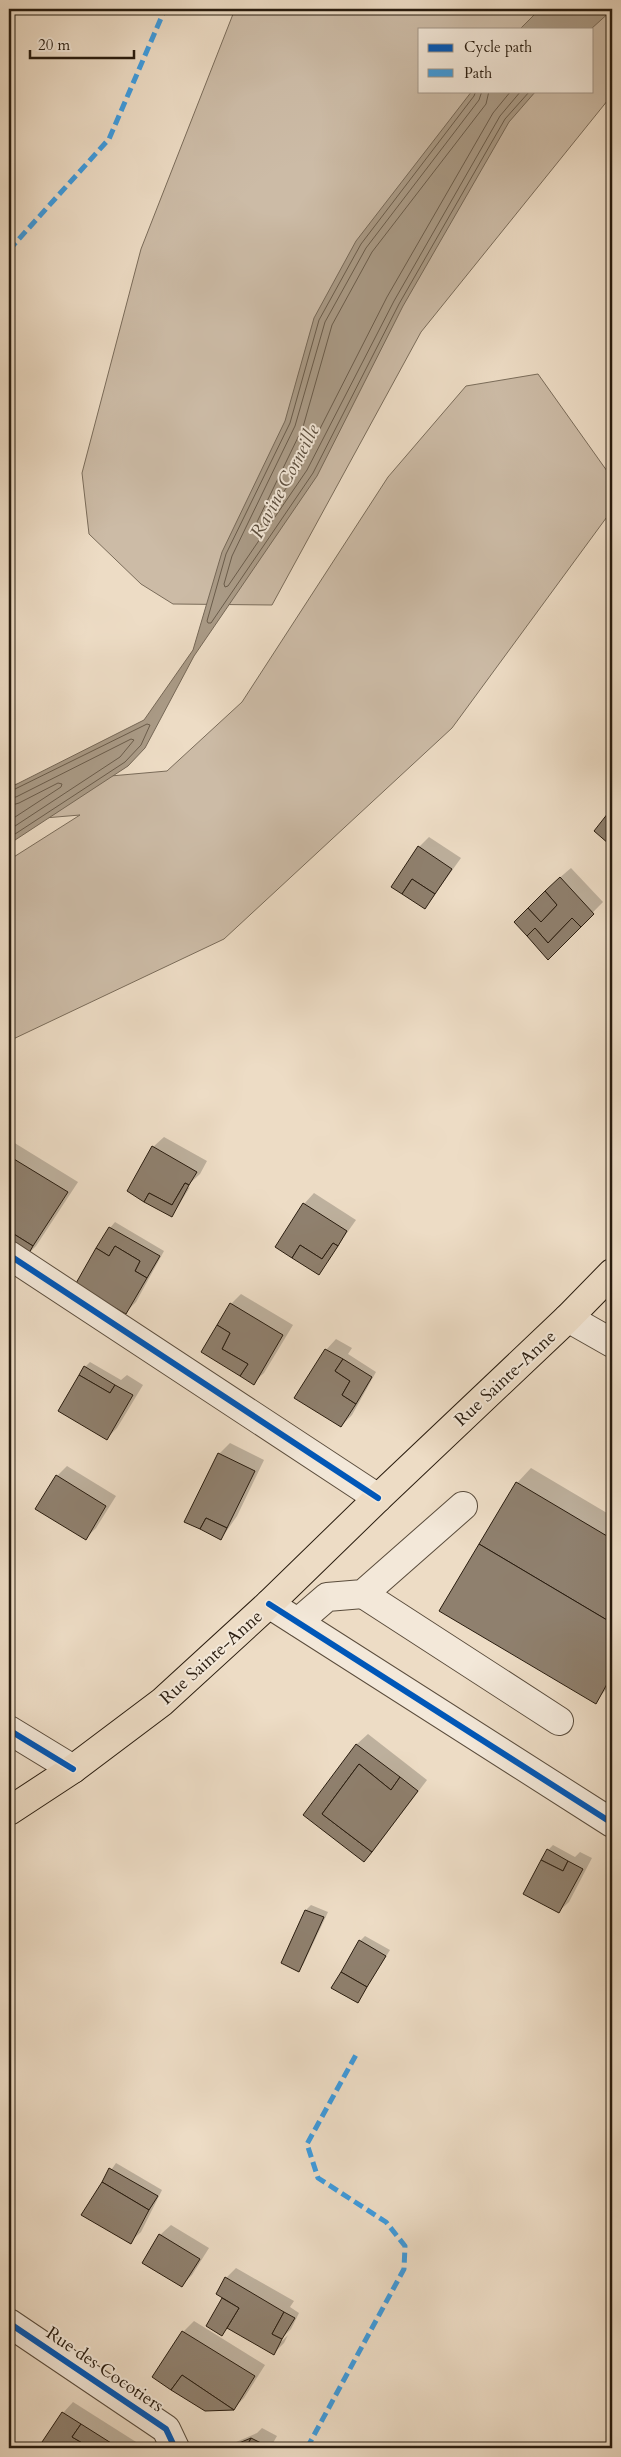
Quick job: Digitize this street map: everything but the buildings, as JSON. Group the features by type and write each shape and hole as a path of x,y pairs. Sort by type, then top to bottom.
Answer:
{"main road":[{"name":"Rue Sainte-Anne","path":"9,1811 73,1769 162,1702 270,1604 378,1498 568,1318 612,1273"}],"street":[{"path":"9,1254 378,1498"},
{"path":"568,1318 612,1344"},
{"path":"298,1622 327,1597 363,1594 463,1506"},
{"path":"363,1594 559,1721"},
{"path":"270,1604 612,1823"},
{"path":"9,1730 73,1769"},
{"name":"Rue des Cocotiers","path":"9,2323 166,2429 175,2448"}],"shaded area":[{"path":"235,9 612,9 612,95 421,332 272,605 173,604 141,584 89,534 82,473 141,249"},
{"path":"538,374 612,478 612,510 452,728 224,939 9,1041 9,860 80,815 9,821 9,785 167,771 242,702 388,477 466,386"}],"water":[{"path":"540,9 612,9 592,28 521,28"},
{"name":"Ravine Corneille","path":"471,92 535,92 509,122 403,306 317,476 194,656 145,748 128,766 9,844 9,788 144,720 193,650 222,552 285,421 314,318 356,241"}],"marked path":[{"path":"9,250 109,139 165,9"},
{"path":"307,2448 404,2269 405,2246 386,2222 318,2178 307,2144 357,2053"}],"cycle path":[{"path":"9,1255 378,1498"},
{"path":"269,1604 612,1823"},
{"path":"9,1730 73,1769"},
{"path":"9,2323 166,2429 175,2448"}]}
